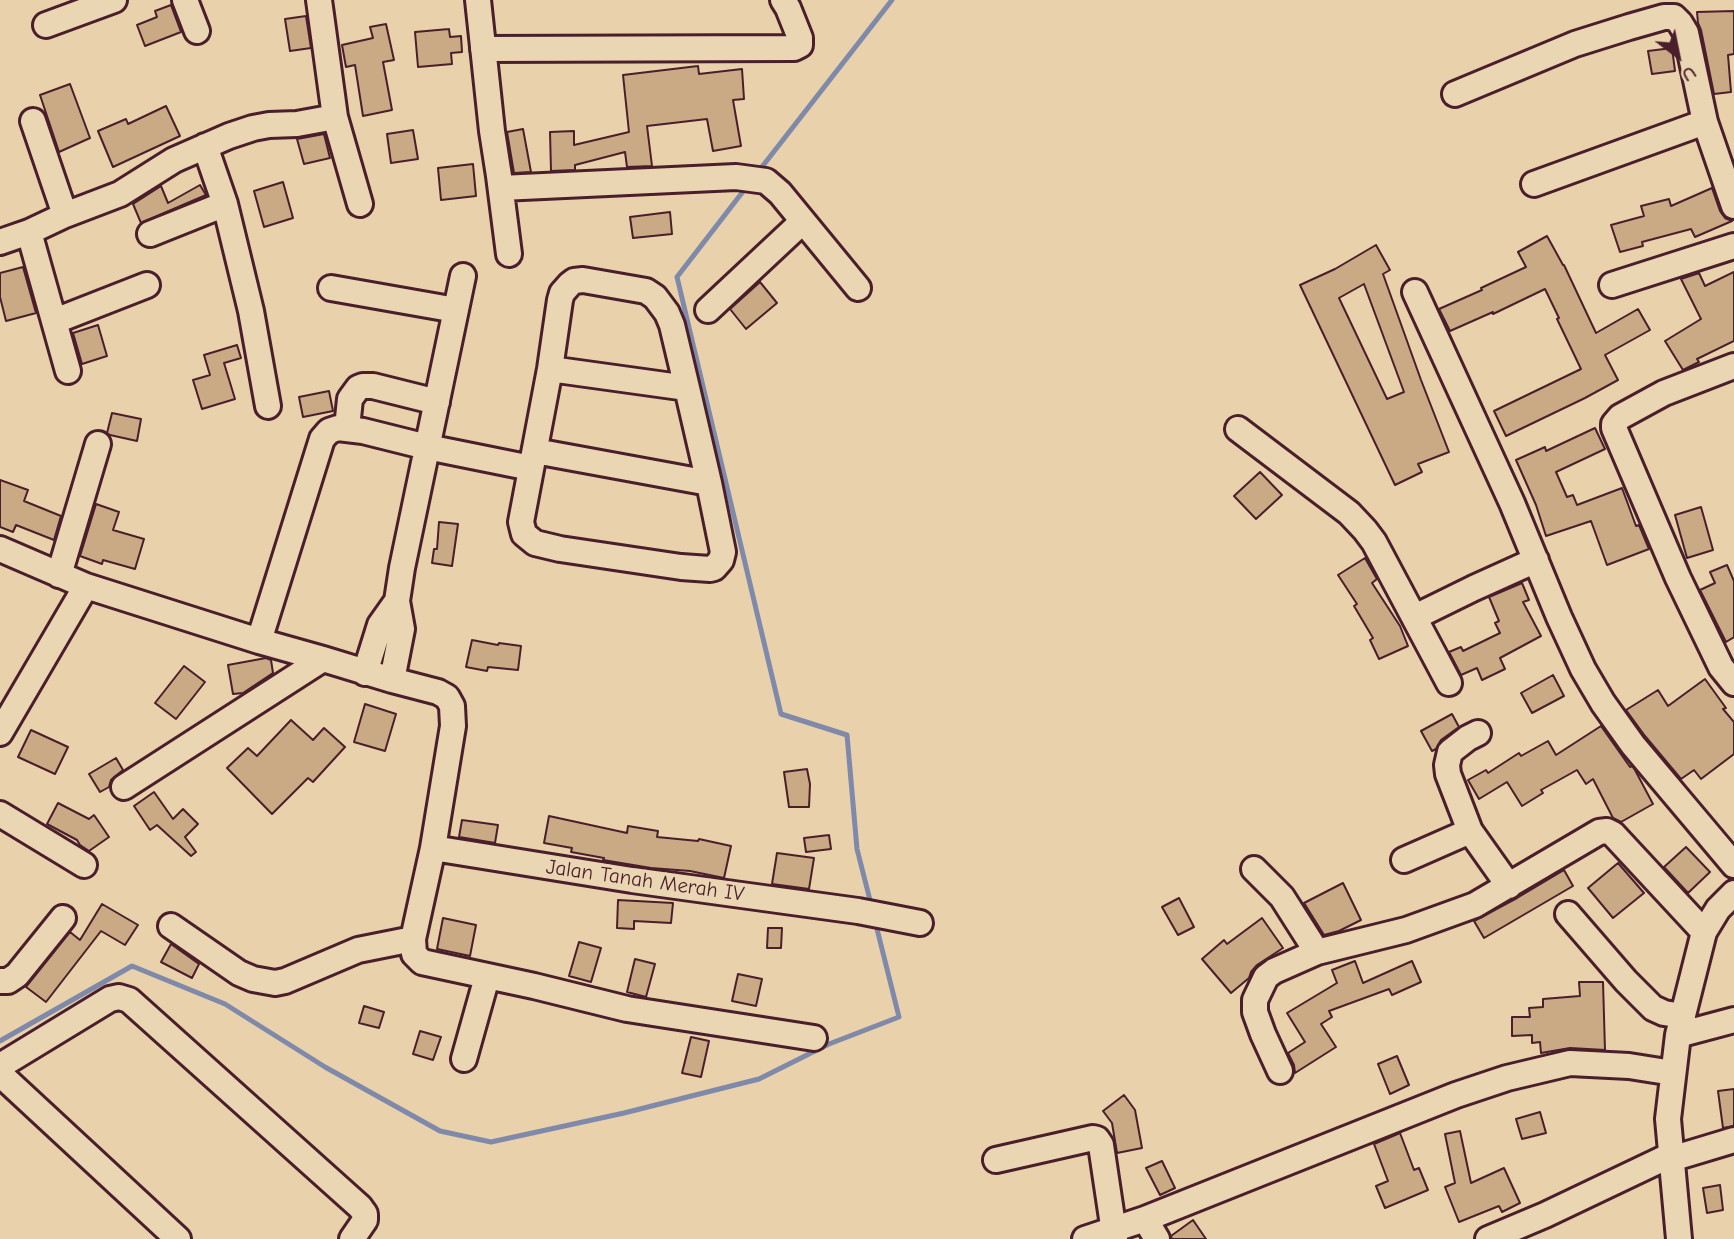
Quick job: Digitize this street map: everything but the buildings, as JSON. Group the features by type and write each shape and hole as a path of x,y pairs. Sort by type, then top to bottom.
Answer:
{"street":[{"path":"46,24 114,0"},
{"path":"186,0 197,31"},
{"path":"319,0 335,117 360,205"},
{"path":"478,0 509,254"},
{"path":"483,49 794,48 800,45 800,38 783,0"},
{"path":"1455,94 1575,44 1670,16 1680,23 1686,33 1705,122 1734,206"},
{"path":"0,242 120,194 174,160 253,128 335,117"},
{"path":"33,121 65,215"},
{"path":"1534,184 1705,122"},
{"path":"205,146 225,204 251,311 268,406"},
{"path":"501,188 755,179 775,188 858,288"},
{"path":"150,234 225,204"},
{"path":"708,310 802,222"},
{"path":"29,232 68,371"},
{"path":"1612,285 1734,246"},
{"path":"392,680 402,629 397,601 402,568 463,276"},
{"path":"583,280 638,288 655,297 672,325 687,388 723,552 719,563 709,569 681,567 535,543 524,534 521,522 551,369 562,293 570,284 583,280"},
{"path":"55,321 146,285"},
{"path":"331,288 456,310"},
{"path":"1415,292 1512,503 1578,659 1603,703 1633,745 1734,865"},
{"path":"1730,671 1678,579 1615,433 1614,424 1619,417 1664,393 1734,366"},
{"path":"551,369 687,388"},
{"path":"347,428 350,399 358,388 363,386 373,386 437,402"},
{"path":"259,641 322,439 332,428 347,428 427,447 709,483"},
{"path":"1238,429 1356,519 1374,542 1449,683"},
{"path":"59,575 98,444"},
{"path":"0,549 86,586 259,641 443,694 450,700 453,726 433,848 413,939 414,954 422,962 627,1009 814,1038"},
{"path":"1415,617 1536,560"},
{"path":"0,733 86,586"},
{"path":"365,673 380,625 397,601"},
{"path":"124,787 323,659"},
{"path":"1478,733 1450,752 1447,765 1470,831 1509,886"},
{"path":"0,814 84,865"},
{"path":"1404,860 1470,831"},
{"path":"1280,1071 1257,1019 1255,1000 1266,977 1317,952 1406,930 1475,905 1593,835 1607,831 1613,834 1704,932"},
{"name":"Jalan Tanah Merah IV","path":"433,848 632,880 884,915 920,923"},
{"path":"1254,869 1282,897 1317,952"},
{"path":"1679,1239 1668,1119 1673,1073 1681,1026 1704,932 1718,909 1734,893"},
{"path":"1569,914 1626,981 1653,1008 1681,1026 1734,1020"},
{"path":"0,981 8,981 17,975 63,918"},
{"path":"171,926 239,973 275,983 358,950 413,939"},
{"path":"464,1059 487,977"},
{"path":"0,1066 110,999 119,997 129,1000 360,1207 365,1213 365,1220 352,1239"},
{"path":"1085,1239 1151,1229 1456,1095 1507,1078 1570,1063 1629,1066 1673,1073"},
{"path":"0,1074 178,1239"},
{"path":"996,1160 1097,1139 1101,1146 1114,1235"},
{"path":"1488,1239 1671,1157 1734,1140"}],"waterway":[{"path":"758,172 892,0"},
{"path":"748,185 677,277 781,714 847,735 857,849 872,908"},
{"path":"0,1041 132,966 225,1004 325,1067 440,1131 491,1142 624,1113 759,1079 829,1044 899,1017 875,921"}]}
